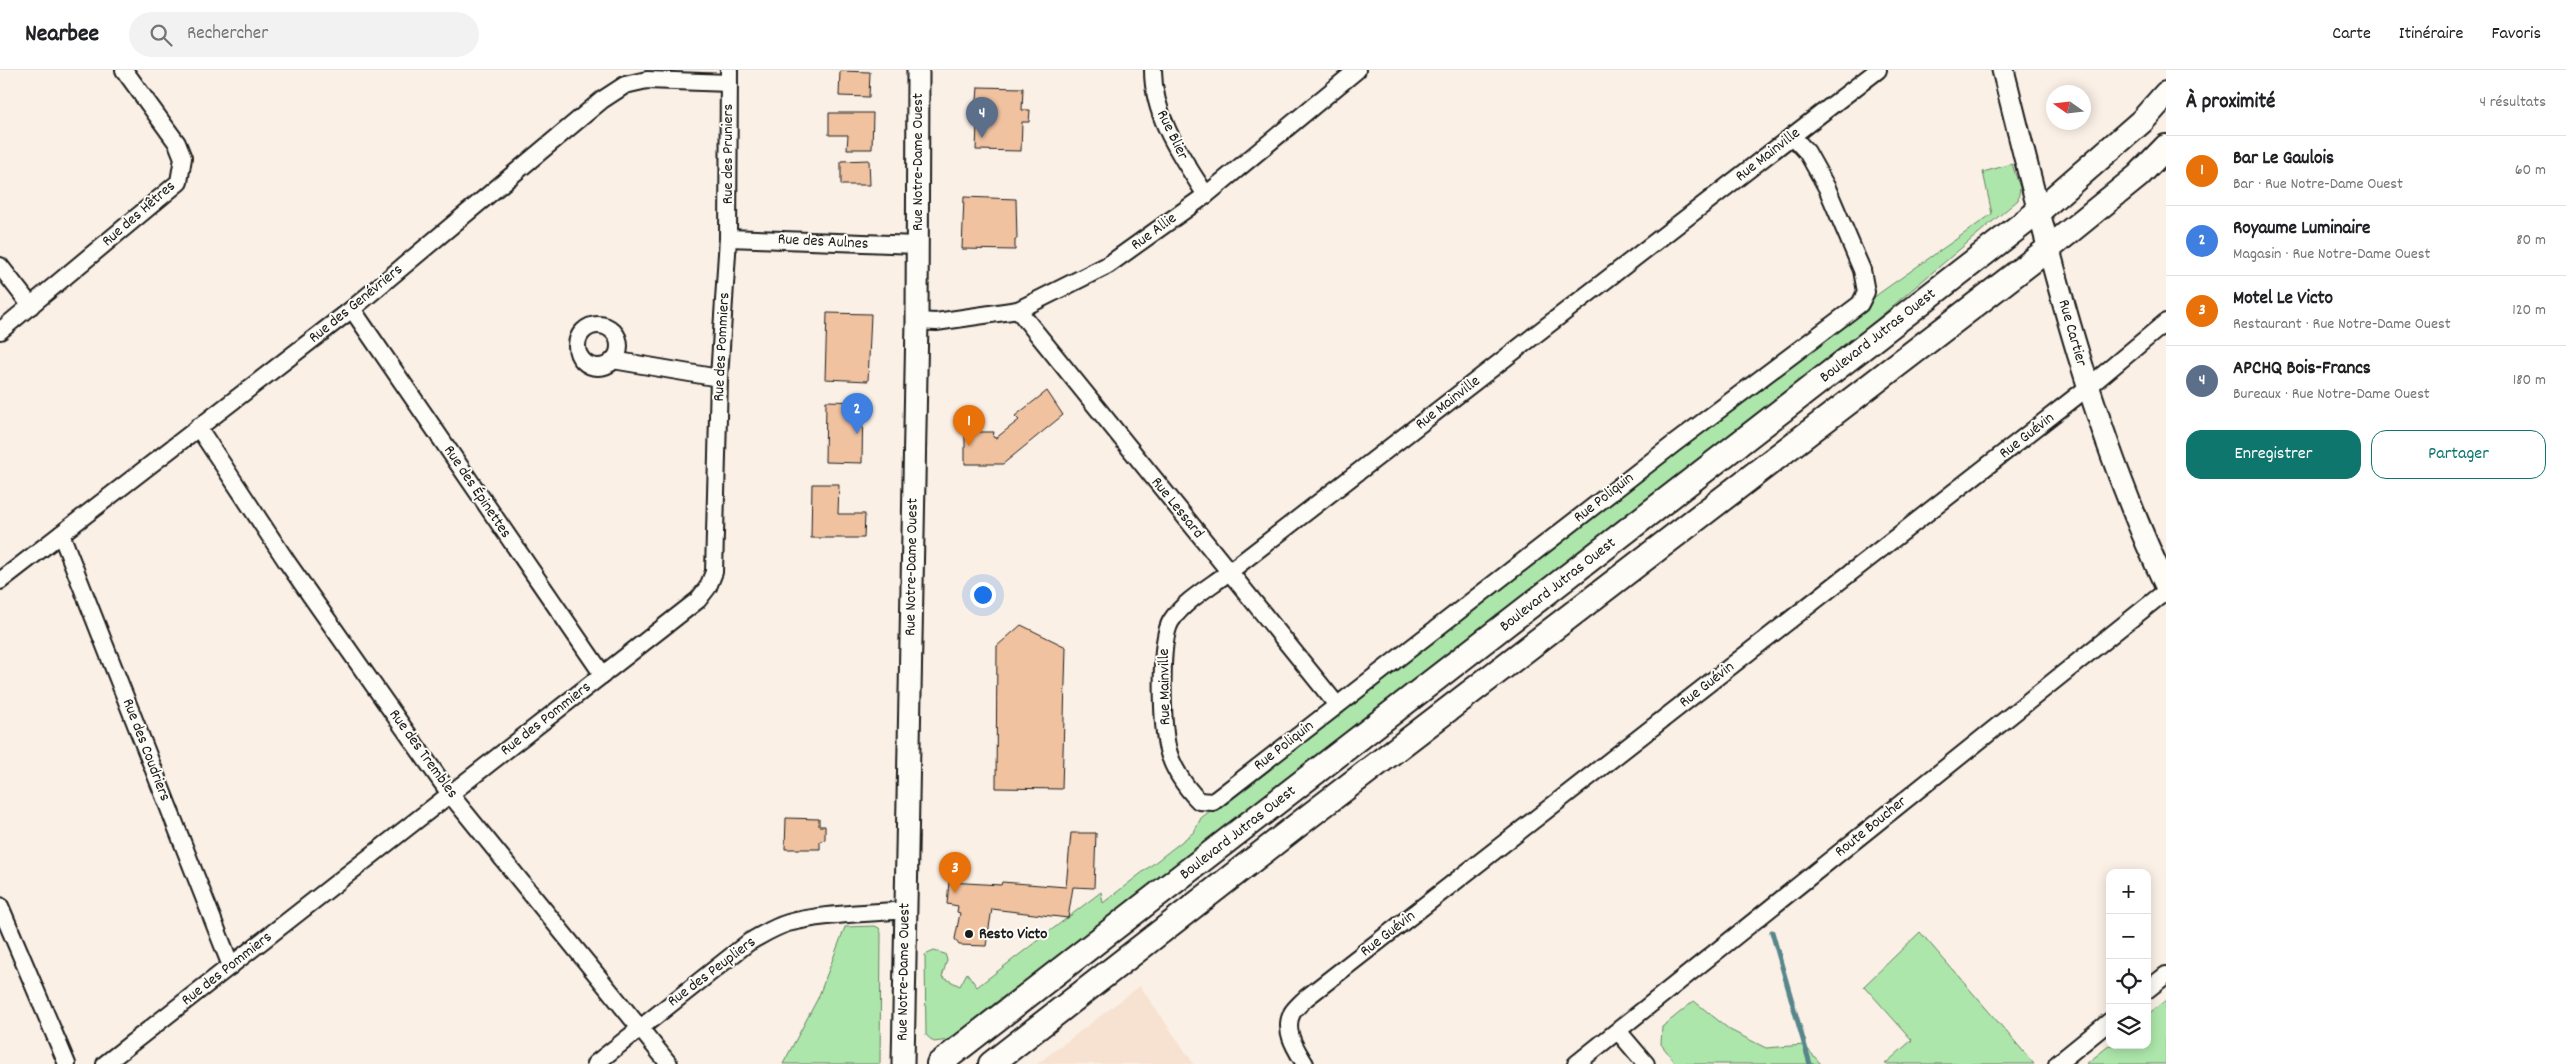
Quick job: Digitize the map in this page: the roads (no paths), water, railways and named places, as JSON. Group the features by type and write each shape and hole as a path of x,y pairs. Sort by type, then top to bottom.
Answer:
{"main road":[{"name":"Boulevard Jutras Ouest","path":"940,1064 2039,211 2142,121 2166,94"},
{"name":"Boulevard Jutras Ouest","path":"991,1064 1316,811 2048,249 2138,176 2166,147"},
{"path":"1005,1064 1024,1039"}],"street":[{"name":"Rue des Hêtres","path":"0,331 179,182 183,158 177,143 124,70"},
{"name":"Rue Notre-Dame Ouest","path":"903,1064 918,245 918,70"},
{"name":"Rue Blier","path":"1153,70 1154,90 1161,118 1206,195"},
{"name":"Rue Allie","path":"916,320 936,322 1018,310 1108,265 1206,195 1357,70"},
{"name":"Rue Mainville","path":"1199,801 1185,787 1167,747 1163,698 1164,640 1171,621 1183,608 1878,70"},
{"name":"Rue Cartier","path":"2003,70 2048,249 2087,388 2132,509 2166,586"},
{"name":"Rue des Pruniers","path":"728,238 729,76"},
{"name":"Rue des Genévriers","path":"0,581 352,309 602,100 625,85 646,80 729,76"},
{"name":"Rue Poliquin","path":"1199,801 1213,802 1675,442 1860,304 1866,292 1862,270 1827,188 1807,152 1792,136"},
{"name":"Rue des Aulnes","path":"728,238 918,245"},
{"name":"Rue des Pommiers","path":"105,1064 698,600 714,572 719,378 728,238"},
{"path":"0,266 31,306"},
{"name":"Rue des Épinettes","path":"352,309 603,675"},
{"name":"Rue Lessard","path":"1018,310 1337,705"},
{"name":"Rue Guévin","path":"1306,1064 1292,1043 1289,1030 1292,1013 1306,998 2087,388 2166,322"},
{"path":"612,360 719,378"},
{"name":"Rue des Trembles","path":"198,427 287,562 450,794 669,1064"},
{"name":"Rue des Coudriers","path":"61,534 231,966"},
{"name":"Route Boucher","path":"1576,1064 2118,627 2166,591"},
{"path":"0,906 67,1064"},
{"name":"Rue des Peupliers","path":"595,1064 749,942 769,931 788,923 905,910"},
{"path":"2151,987 2166,975"},
{"path":"2057,1064 2106,1024"},
{"path":"1618,1031 1646,1064"}],"waterway":[{"path":"1772,932 1810,1064"}],"place":[{"name":"APCHQ Bois-Francs","path":"982,138"},
{"name":"Royaume Luminaire","path":"857,434"},
{"name":"Bar Le Gaulois","path":"969,446"},
{"name":"Motel Le Victo","path":"955,893"},
{"name":"Resto Victo","path":"969,934"}]}
